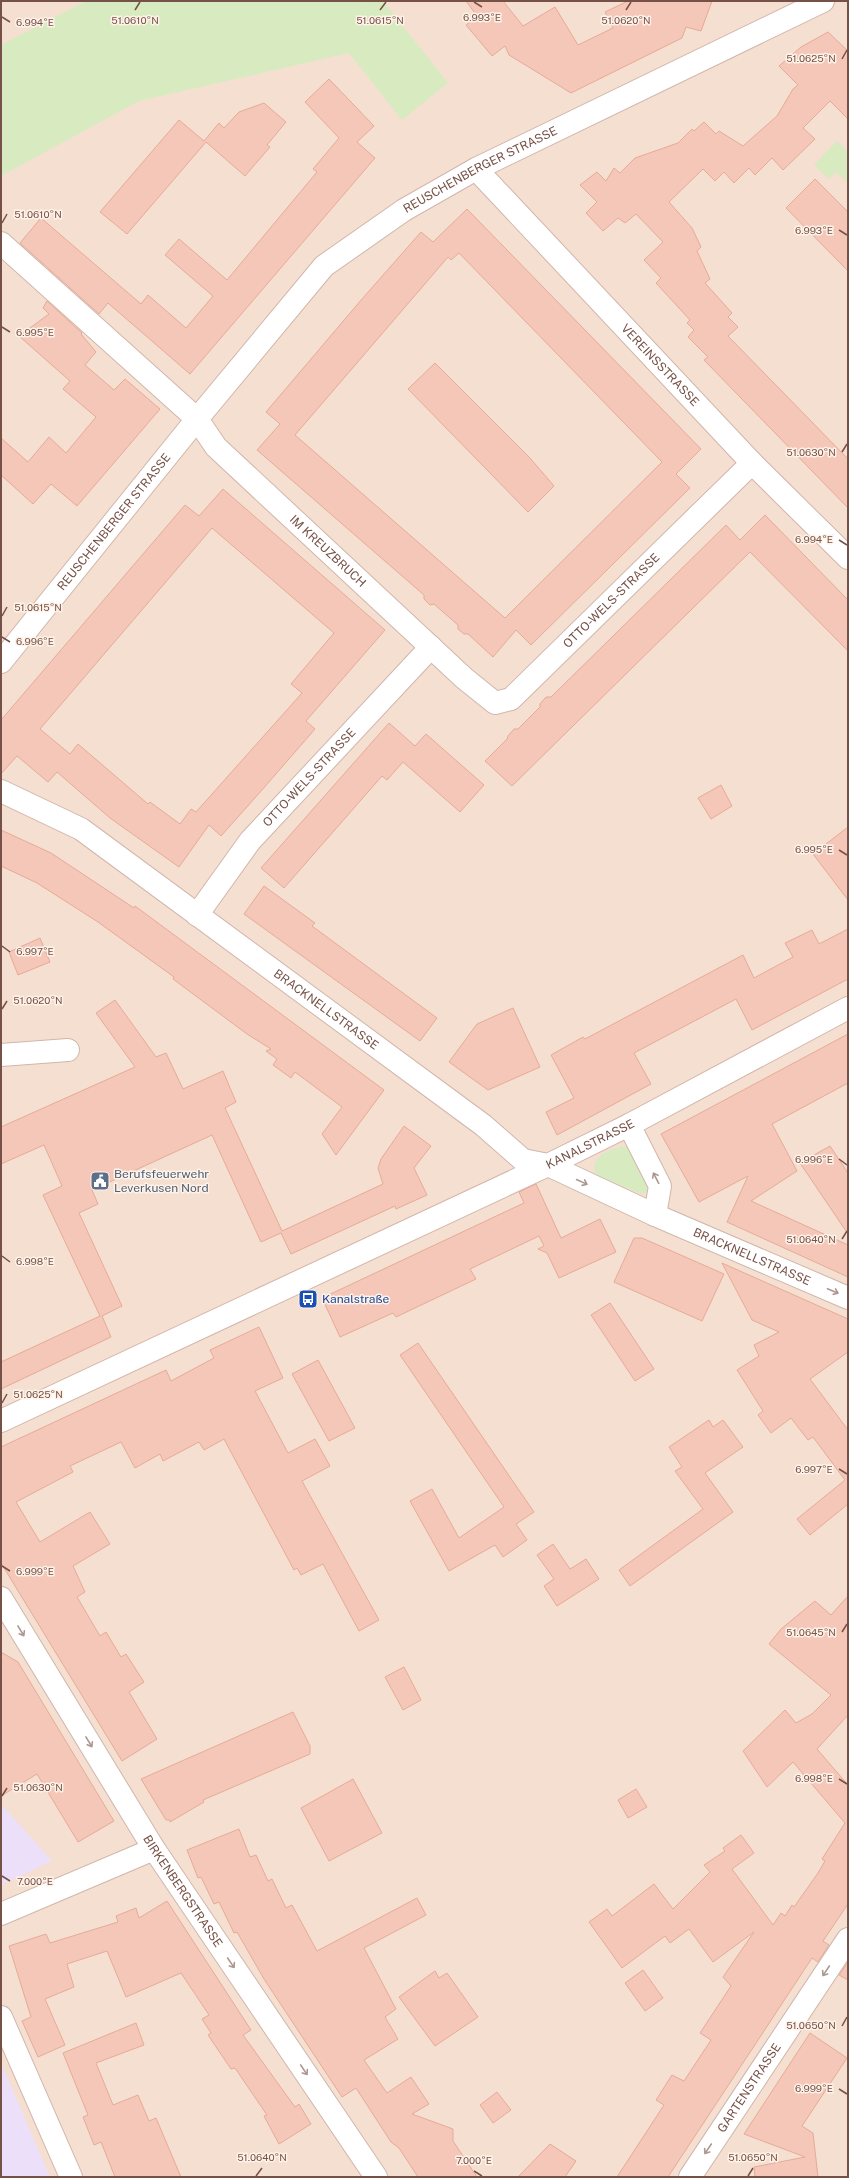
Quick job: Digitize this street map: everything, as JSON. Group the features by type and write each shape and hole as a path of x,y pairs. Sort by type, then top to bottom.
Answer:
{"street":[{"name":"REUSCHENBERGER STRASSE","path":"1,662 197,419 324,266 404,210 476,169 823,1"},
{"name":"VEREINSSTRASSE","path":"476,169 752,463 848,558"},
{"path":"1,243 197,419"},
{"name":"IM KREUZBRUCH","path":"197,419 216,447 464,678"},
{"name":"OTTO-WELS-STRASSE","path":"464,678 495,703 512,699 752,463"},
{"name":"OTTO-WELS-STRASSE","path":"197,916 250,841 431,647"},
{"name":"BRACKNELLSTRASSE","path":"1,791 81,829 197,916 483,1125 523,1160 548,1165 655,1215 848,1298"},
{"name":"KANALSTRASSE","path":"1,1421 548,1165 629,1125 848,1008"},
{"path":"1,1055 68,1050"},
{"path":"629,1125 660,1186 655,1215"},
{"name":"BIRKENBERGSTRASSE","path":"1,1598 154,1849 376,2177"},
{"path":"1,1914 154,1849"},
{"name":"GARTENSTRASSE","path":"690,2177 848,1939"},
{"path":"1,2017 71,2177"}],"shaded area":[{"path":"1,1 848,1 848,2177 1,2177"},
{"path":"1,1804 52,1861 1,1885"},
{"path":"1,2063 50,2177 1,2177"}],"green space":[{"path":"86,1 364,1 366,3 369,1 383,1 448,83 402,120 349,53 139,101 1,176 1,45"},
{"path":"837,141 848,151 848,183 836,172 829,179 814,165"},
{"path":"625,1146 630,1150 650,1189 647,1192 642,1194 597,1176 594,1170 597,1159 601,1155 613,1149"}],"building":[{"path":"466,1 503,1 523,26 555,7 578,45 613,28 605,12 628,1 712,1 701,31 686,27 682,38 571,93 509,55 505,46 492,56 466,25 477,16"},
{"path":"828,32 848,51 848,119 830,101 803,128 815,139 783,170 772,158 755,175 749,168 734,183 724,172 715,181 703,169 669,202 692,228 701,247 697,251 710,279 705,283 732,313 728,317 738,327 728,336 848,459 848,508 704,360 708,357 688,337 694,330 687,323 690,320 656,283 661,278 644,260 663,242 636,214 625,223 618,218 603,231 586,213 597,202 580,185 597,172 606,181 614,168 620,173 635,158 678,143 692,129 694,131 704,122 716,134 719,131 743,146 777,116 793,89 798,85 779,66 801,47"},
{"path":"329,79 374,126 357,142 375,158 190,374 108,303 99,314 20,243 41,218 141,304 148,295 186,328 213,296 165,255 179,239 227,280 317,172 313,169 339,138 305,102"},
{"path":"264,103 286,122 267,145 270,147 245,176 206,142 127,234 100,212 179,120 204,141 219,123 224,128 239,112"},
{"path":"815,179 848,212 848,271 786,208"},
{"path":"467,209 701,449 676,474 690,488 531,645 516,630 493,657 468,634 464,634 458,629 458,625 434,604 430,605 424,599 424,595 257,450 280,424 266,412 421,232 433,242","holes":["459,253 662,462 505,618 295,435 448,257 451,260"]},
{"path":"47,301 82,333 81,334 96,352 85,365 114,390 125,379 160,409 77,506 51,484 33,504 1,475 1,438 28,462 49,437 66,453 96,417 63,389 70,381 19,336 49,314 43,308"},
{"path":"435,363 530,458 554,486 528,512 408,389"},
{"path":"223,489 385,630 306,721 315,729 262,790 221,836 209,825 179,867 110,818 57,772 48,782 17,756 1,774 1,720 185,505 199,516","holes":["212,528 334,633 291,684 302,693 196,812 191,809 180,824 150,802 148,804 78,744 70,754 40,729"]},
{"path":"765,515 848,600 848,651 750,552 512,786 485,761 507,739 514,729 518,729 540,707 540,704 546,697 551,697 726,525 740,540"},
{"path":"389,723 415,746 426,734 484,785 460,812 403,762 387,780 382,776 284,888 261,868"},
{"path":"721,785 732,806 711,819 698,798"},
{"path":"848,827 848,900 813,854"},
{"path":"1,830 51,853 134,908 135,906 384,1090 336,1155 322,1134 342,1107 295,1072 291,1078 273,1065 277,1059 266,1051 271,1049 247,1034 173,979 174,977 98,922 37,883 1,866"},
{"path":"264,886 315,923 312,926 437,1018 420,1041 244,914"},
{"path":"848,929 848,979 752,1030 736,999 634,1053 651,1084 557,1135 546,1112 574,1098 551,1055 583,1037 585,1039 743,955 754,978 793,957 785,943 812,930 819,944"},
{"path":"40,938 50,962 18,975 9,952"},
{"path":"115,1000 156,1057 166,1053 183,1089 223,1071 236,1102 225,1108 282,1231 383,1184 378,1168 381,1159 404,1126 431,1146 414,1168 427,1195 396,1209 395,1206 291,1254 281,1233 261,1242 212,1135 92,1190 98,1204 79,1213 122,1306 102,1316 111,1337 1,1389 1,1362 100,1316 43,1195 62,1186 44,1145 1,1164 1,1127 135,1067 96,1013"},
{"path":"513,1008 540,1067 488,1090 449,1062 477,1024"},
{"path":"848,1034 848,1083 772,1124 797,1171 751,1201 848,1245 848,1277 727,1222 748,1176 699,1202 661,1134"},
{"path":"830,1146 848,1173 848,1234 800,1163"},
{"path":"536,1184 561,1238 600,1219 616,1252 559,1278 547,1253 538,1249 544,1246 539,1236 470,1269 476,1279 396,1317 393,1313 340,1337 322,1298 524,1203 519,1192"},
{"path":"634,1238 642,1238 724,1274 702,1321 614,1282"},
{"path":"722,1263 848,1319 848,1352 810,1379 848,1430 848,1504 810,1535 797,1519 845,1480 813,1437 808,1440 791,1418 771,1433 758,1415 763,1411 737,1370 759,1356 754,1345 779,1332 752,1320"},
{"path":"610,1303 654,1369 635,1381 591,1315"},
{"path":"259,1327 283,1378 255,1391 288,1453 315,1439 330,1466 302,1481 379,1620 359,1631 323,1564 301,1575 297,1568 294,1570 224,1439 204,1450 199,1442 163,1461 160,1454 135,1468 121,1442 70,1466 73,1472 16,1502 40,1542 90,1512 110,1544 73,1566 85,1592 77,1597 100,1636 106,1632 121,1657 126,1654 144,1682 129,1692 157,1739 122,1761 1,1563 1,1447 166,1370 171,1381 214,1358 210,1350"},
{"path":"418,1343 534,1512 516,1524 527,1540 503,1557 495,1545 449,1571 410,1501 432,1489 459,1538 504,1507 400,1355"},
{"path":"318,1360 355,1428 329,1441 292,1374"},
{"path":"709,1420 713,1427 723,1420 743,1447 705,1473 733,1512 630,1586 619,1570 703,1509 675,1471 682,1467 669,1447"},
{"path":"553,1544 570,1569 586,1559 599,1579 557,1606 544,1586 554,1579 537,1555"},
{"path":"848,1596 848,1715 817,1749 848,1785 848,1904 823,1941 829,1945 818,1962 812,1958 668,2177 617,2177 664,2105 656,2100 672,2075 684,2081 711,2040 700,2033 731,1986 723,1977 754,1932 713,1962 689,1929 670,1943 665,1936 622,1968 589,1922 607,1909 612,1916 654,1884 673,1909 710,1872 704,1865 725,1851 723,1848 741,1835 754,1853 732,1869 773,1925 781,1913 785,1916 792,1905 794,1907 818,1873 825,1861 822,1859 845,1823 793,1762 767,1787 743,1751 785,1710 796,1723 812,1714 831,1695 769,1644 781,1629 815,1601 831,1615"},
{"path":"1,1652 18,1662 114,1821 78,1842 37,1774 1,1796"},
{"path":"404,1667 421,1700 403,1710 385,1677"},
{"path":"293,1712 310,1746 310,1754 203,1800 204,1802 170,1822 170,1820 166,1820 141,1779"},
{"path":"353,1779 382,1833 329,1861 301,1808"},
{"path":"636,1789 647,1807 628,1818 618,1800"},
{"path":"239,1829 250,1857 256,1855 268,1881 272,1879 286,1908 292,1905 317,1951 417,1898 426,1915 364,1948 396,2009 385,2017 398,2039 364,2060 387,2093 411,2077 429,2104 412,2114 453,2129 453,2141 477,2177 418,2177 399,2148 391,2142 356,2088 342,2097 264,1979 237,1932 234,1933 219,1902 214,1904 201,1877 198,1878 187,1850"},
{"path":"167,1901 251,2030 243,2035 295,2107 299,2104 311,2124 279,2144 264,2116 267,2115 235,2068 231,2069 208,2035 211,2033 202,2019 209,2015 181,1973 126,1997 107,1951 67,1964 74,1987 45,1999 65,2045 38,2057 22,2021 31,2017 9,1946 46,1934 50,1943 118,1922 116,1916 136,1908 139,1918"},
{"path":"848,1962 848,1980 839,1975"},
{"path":"643,1970 663,1998 645,2011 625,1983"},
{"path":"435,1971 439,1978 447,1973 478,2017 435,2046 399,1997"},
{"path":"136,2023 144,2045 96,2063 113,2105 138,2095 149,2121 156,2118 181,2177 115,2177 101,2142 94,2145 83,2117 88,2115 63,2053"},
{"path":"810,2033 847,2058 802,2126 813,2133 818,2177 755,2177 754,2167 805,2157 744,2134"},
{"path":"497,2092 511,2110 493,2123 480,2105"},
{"path":"550,2144 576,2161 565,2177 518,2177"}],"place":[{"name":"Berufsfeuerwehr Leverkusen Nord","path":"100,1181"},
{"name":"Kanalstraße","path":"308,1299"}]}
